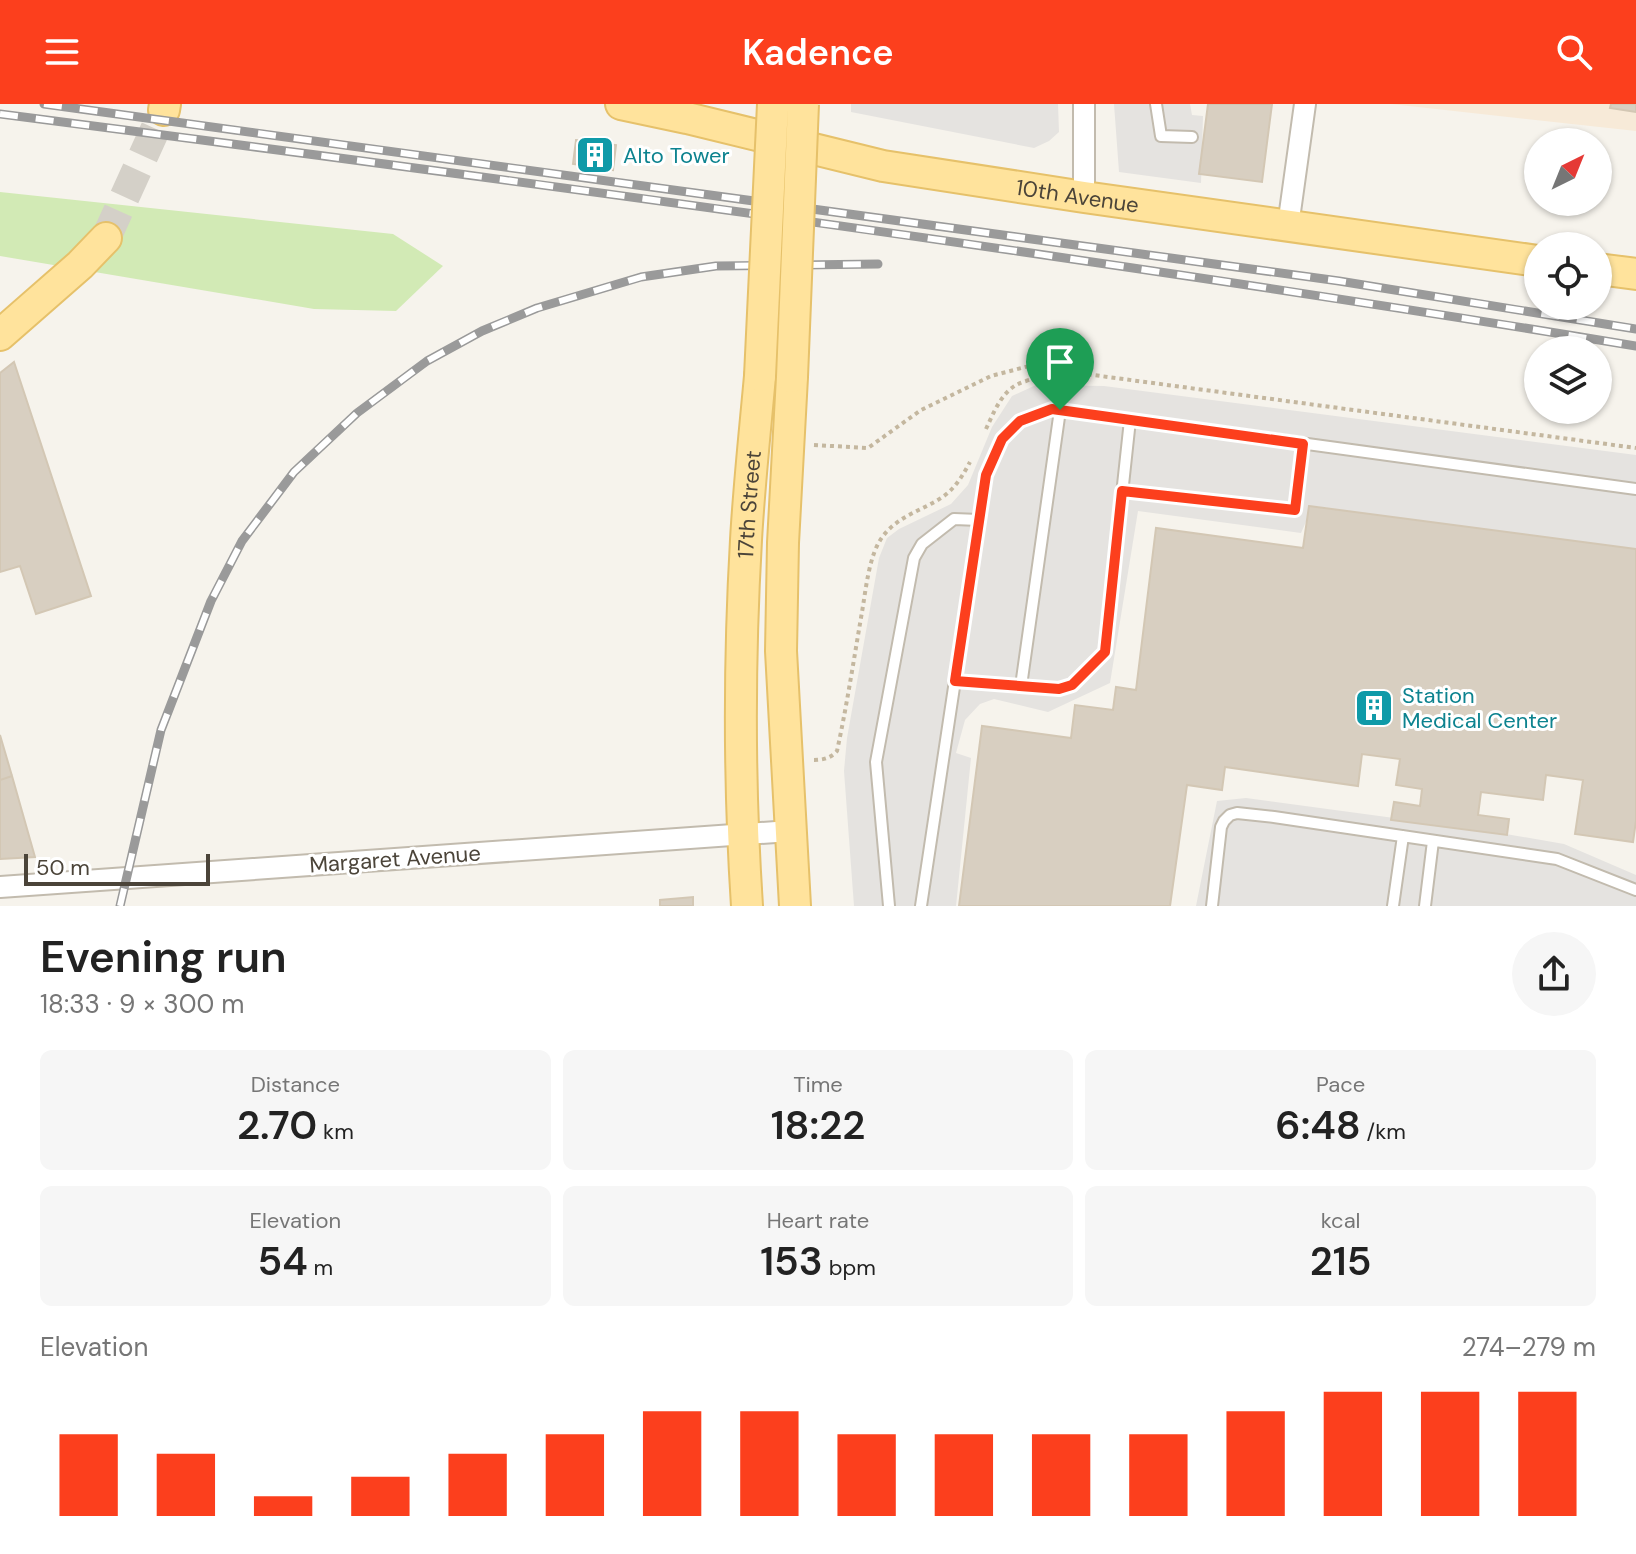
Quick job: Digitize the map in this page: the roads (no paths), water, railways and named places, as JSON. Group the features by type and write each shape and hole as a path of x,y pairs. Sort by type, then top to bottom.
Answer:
{"main road":[{"name":"10th Avenue","path":"621,104 883,166 1524,259"},
{"path":"660,104 687,118"},
{"name":"17th Street","path":"747,906 742,834 741,682 746,538 760,376 773,104"},
{"name":"17th Street","path":"795,906 781,651 803,104"},
{"path":"0,335 106,238"},
{"path":"1612,271 1636,274"}],"street":[{"path":"1084,104 1084,197"},
{"path":"1288,226 1305,104"},
{"name":"Margaret Avenue","path":"0,887 790,831"}],"lane":[{"path":"1156,104 1161,136 1192,137"},
{"path":"921,906 986,475 1002,439 1020,421 1052,409 1636,489"},
{"path":"1021,686 1060,410"},
{"path":"955,681 1059,689 1072,685 1105,652 1130,420"},
{"path":"1122,491 1295,510 1303,444"},
{"path":"889,906 876,762 914,558 922,544 954,519 979,520"},
{"path":"1212,906 1221,827 1230,815 1237,813 1557,859 1636,890"},
{"path":"1393,906 1403,836"},
{"path":"1425,906 1433,841"}],"tunnel":[{"path":"106,238 164,110"}],"railway":[{"path":"44,104 1339,281 1636,329"},
{"path":"0,114 819,223 1228,282 1636,346"},
{"path":"120,906 161,730 211,601 242,541 294,472 357,413 427,361 482,331 537,308 641,277 716,266 878,264"}],"place":[{"name":"Alto Tower","path":"595,155"},
{"name":"Station Medical Center","path":"1374,708"}]}
